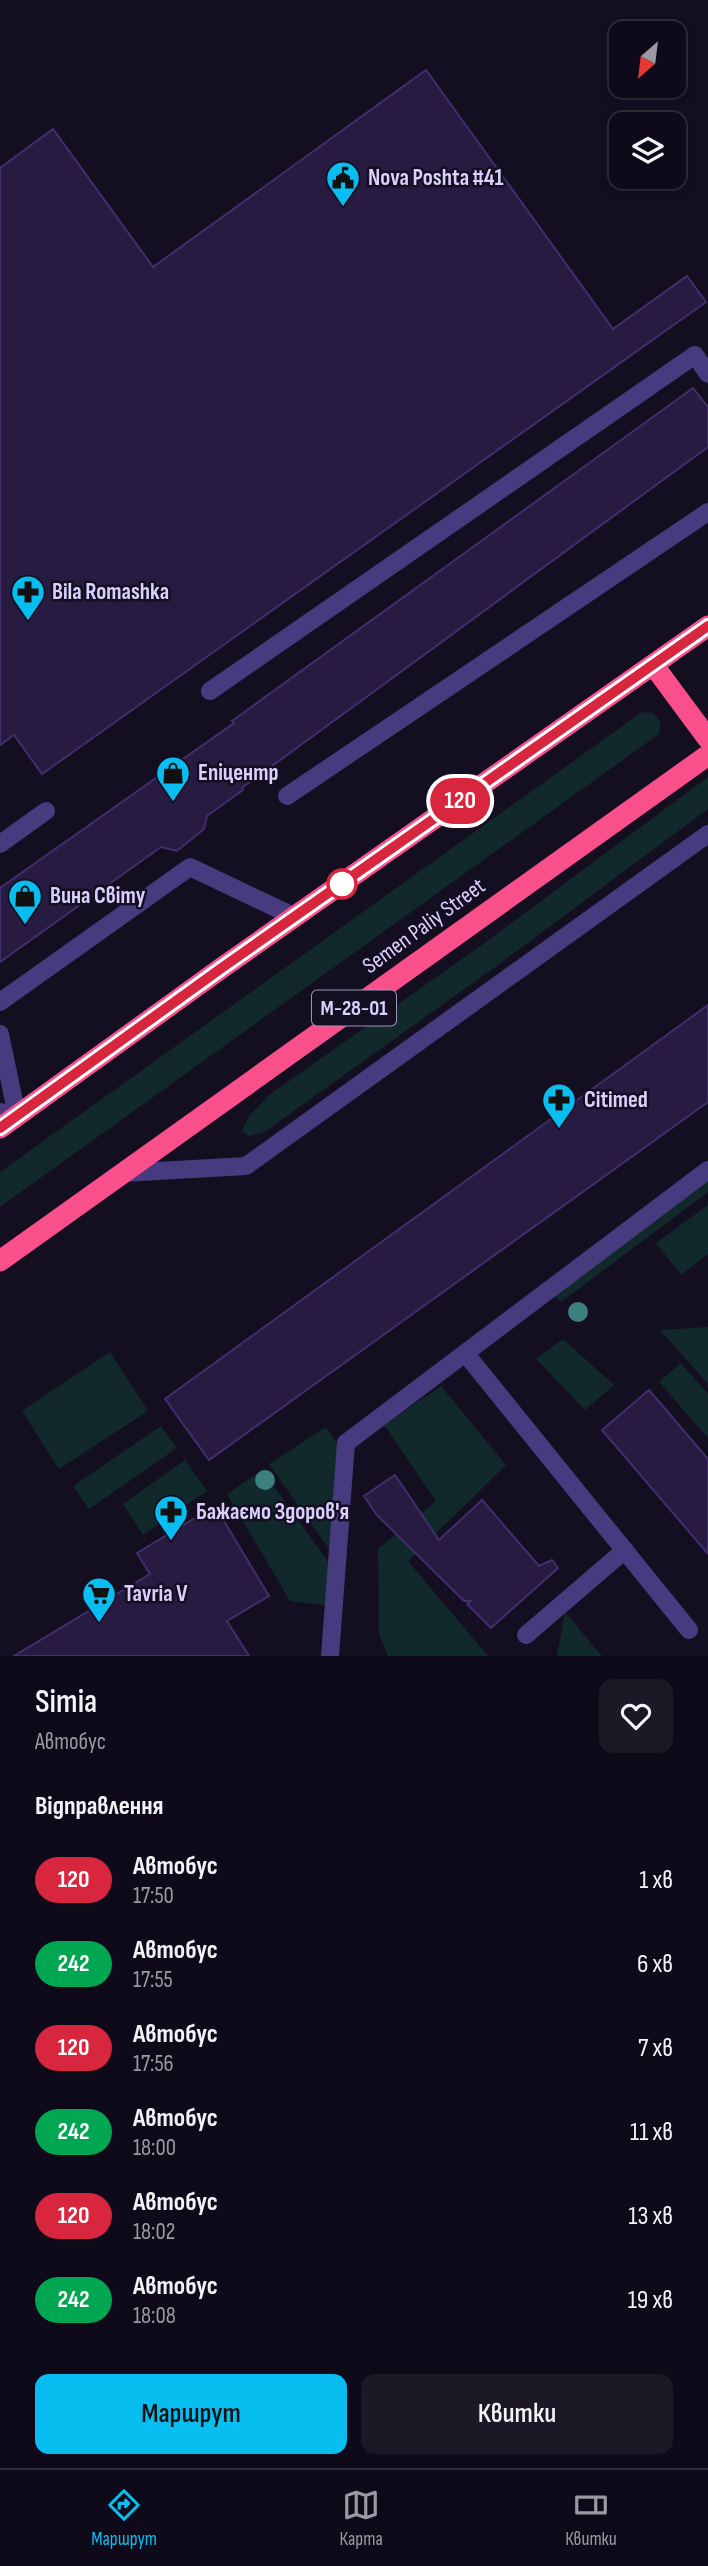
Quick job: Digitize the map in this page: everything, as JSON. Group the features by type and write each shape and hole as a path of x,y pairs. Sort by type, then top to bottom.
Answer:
{"highway":[{"path":"6,1119 708,626"},
{"path":"654,666 708,740"},
{"name":"Semen Paliy Street","path":"0,1261 708,755"}],"street":[{"path":"210,691 695,355 708,374"},
{"path":"287,796 708,512"},
{"path":"0,844 46,811"},
{"path":"124,1173 246,1166 708,834"},
{"path":"0,1002 190,867 295,917"},
{"path":"0,1034 6,1119"},
{"path":"330,1656 346,1443 708,1170"},
{"path":"465,1353 689,1630"},
{"path":"526,1635 625,1550"}],"green space":[{"path":"642,712 653,713 661,723 659,734 0,1207 0,1172"},
{"path":"708,777 708,809 498,965 263,1133 248,1136 242,1131 249,1116 269,1095 479,947"},
{"path":"708,1178 708,1192 561,1302 554,1295"},
{"path":"708,1205 708,1254 681,1275 656,1243"},
{"path":"708,1327 708,1384 660,1330"},
{"path":"563,1339 614,1385 585,1410 536,1359"},
{"path":"110,1352 148,1411 59,1469 22,1411"},
{"path":"681,1363 708,1394 708,1438 659,1382"},
{"path":"441,1386 506,1465 408,1561 488,1656 388,1656 379,1634 378,1549 436,1501 384,1425"},
{"path":"161,1426 177,1448 89,1509 73,1486"},
{"path":"326,1427 339,1447 333,1555 269,1464"},
{"path":"185,1460 207,1491 143,1535 123,1504"},
{"path":"262,1470 332,1567 328,1606 290,1601 227,1494"},
{"path":"565,1612 602,1656 557,1656"}],"building":[{"path":"426,70 613,329 687,276 706,302 42,774 14,735 0,745 0,168 53,129 153,267"},
{"path":"693,388 708,407 708,447 242,788 243,790 207,816 204,829 177,851 161,847 0,962 0,888 234,723 232,721"},
{"path":"708,1005 708,1102 209,1460 165,1399"},
{"path":"649,1390 708,1459 708,1554 602,1430"},
{"path":"395,1475 439,1540 482,1500 539,1566 552,1560 558,1568 491,1628 467,1604 471,1601 464,1601 376,1514 364,1496"},
{"path":"215,1506 269,1596 227,1621 249,1656 14,1656 150,1574 137,1553"}],"bus line":[{"name":"120","path":"0,1128 223,967 708,626"}],"place":[{"name":"Nova Poshta #41","path":"343,208"},
{"name":"Bila Romashka","path":"28,622"},
{"name":"Епіцентр","path":"173,803"},
{"name":"Вина Світу","path":"25,926"},
{"name":"Citimed","path":"559,1130"},
{"name":"Бажаємо Здоров'я","path":"171,1542"},
{"name":"Tavria V","path":"99,1624"}]}
